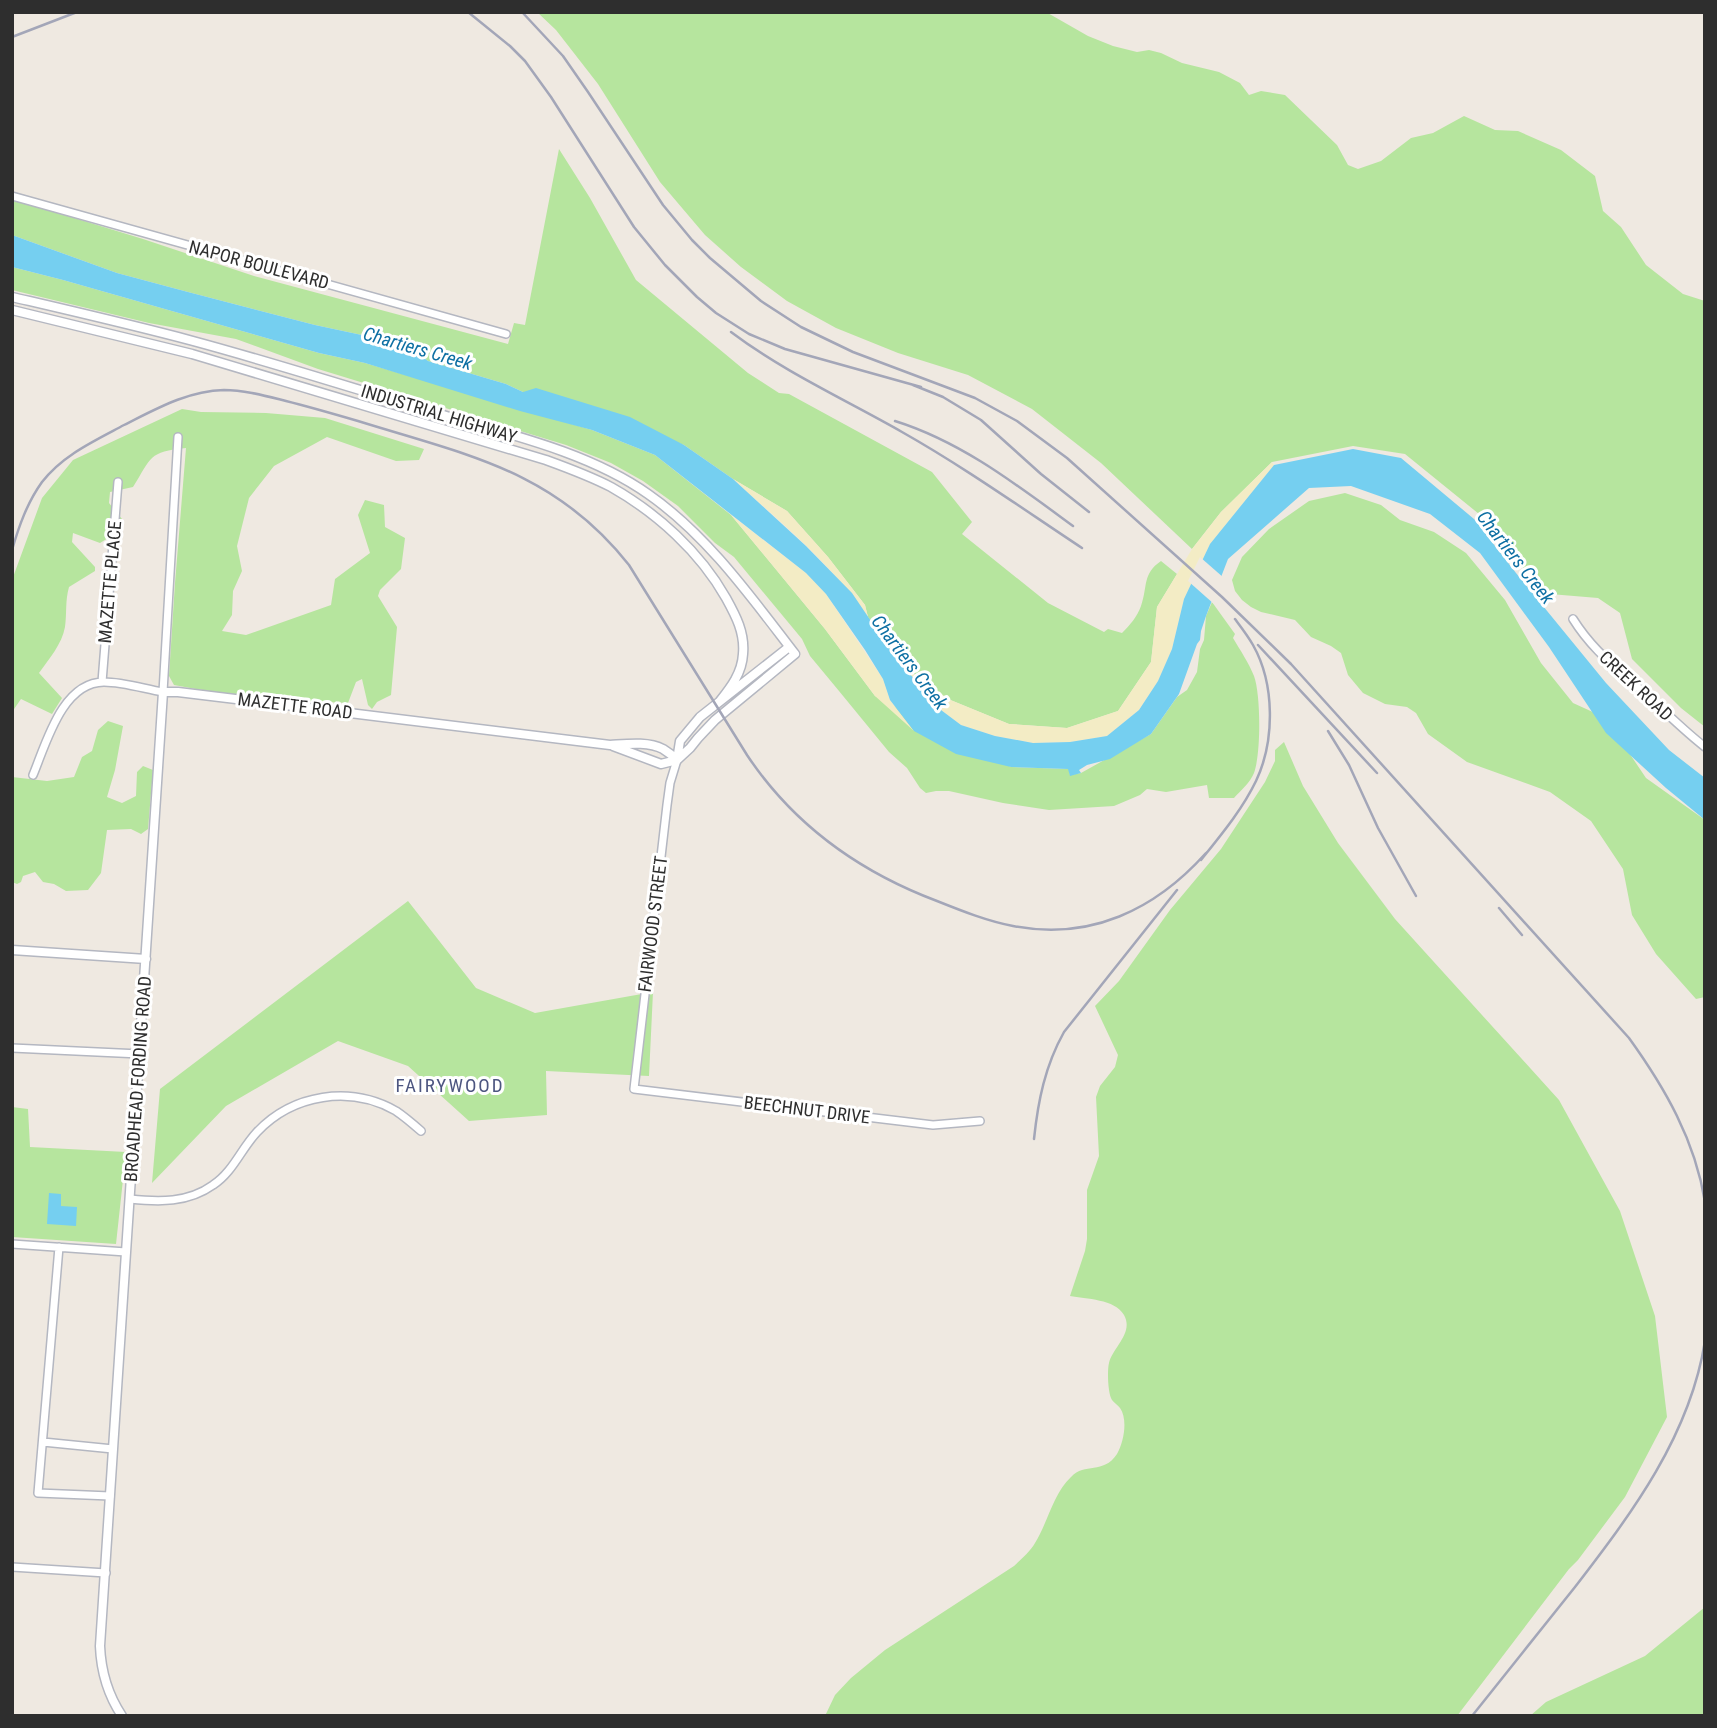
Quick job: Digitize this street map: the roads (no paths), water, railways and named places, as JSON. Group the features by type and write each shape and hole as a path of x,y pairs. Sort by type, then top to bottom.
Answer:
{"street":[{"name":"NAPOR BOULEVARD","path":"12,195 506,334"},
{"name":"INDUSTRIAL HIGHWAY","path":"12,297 251,357 596,464 647,493 684,523 724,565 792,650"},
{"name":"INDUSTRIAL HIGHWAY","path":"12,310 215,360 498,445 575,471 611,487 651,514 689,548 715,579 736,617 741,628 743,656 738,674 720,701"},
{"name":"BROADHEAD FORDING ROAD","path":"122,1716 108,1688 100,1657 101,1623 178,437"},
{"name":"MAZETTE PLACE","path":"102,682 118,482"},
{"name":"CREEK ROAD","path":"1573,619 1592,646 1705,747"},
{"name":"FAIRWOOD STREET","path":"634,1089 667,805 680,741 700,717 792,650"},
{"name":"FAIRWOOD STREET","path":"677,760 706,729 792,650"},
{"name":"MAZETTE ROAD","path":"102,682 163,692 422,720 610,745 661,764 677,760"},
{"path":"33,775 59,713 72,697 85,687 102,682"},
{"name":"MAZETTE ROAD","path":"610,745 628,743 662,748 677,760"},
{"path":"12,950 146,959"},
{"path":"12,1048 140,1054"},
{"name":"BEECHNUT DRIVE","path":"634,1089 933,1125 980,1121"},
{"path":"130,1199 165,1201 189,1197 206,1190 230,1170 253,1136 269,1121 298,1104 320,1097 346,1096 372,1101 396,1112 421,1131"},
{"path":"12,1244 126,1252"},
{"path":"59,1247 38,1493 110,1496"},
{"path":"43,1442 113,1449"},
{"path":"12,1567 106,1573"}],"water":[{"path":"12,235 117,273 315,325 404,344 428,361 506,384 523,392 536,388 630,417 684,445 733,479 806,546 852,593 900,664 941,710 961,725 995,736 1033,743 1070,742 1107,736 1139,710 1158,681 1172,649 1184,599 1210,544 1274,465 1353,449 1401,458 1474,519 1606,683 1669,750 1705,778 1705,820 1606,733 1549,647 1480,553 1430,514 1351,486 1309,488 1228,559 1179,694 1151,734 1110,759 1087,765 1079,770 1081,773 1070,776 1068,769 1011,767 956,754 914,731 890,700 883,679 826,594 806,573 655,455 592,430 520,411 365,363 319,353 12,267"},
{"path":"49,1193 61,1194 61,1206 77,1207 76,1226 47,1224"}],"railway":[{"path":"12,37 77,12"},
{"path":"468,12 525,61 634,227 665,265 716,313 749,334 785,349 921,387"},
{"path":"522,12 563,56 663,205 710,258 761,301 801,327 853,352 975,398 1017,421 1067,458 1222,597 1291,664 1629,1038 1677,1115 1694,1157 1705,1202"},
{"path":"731,332 793,373 948,459 1082,548"},
{"path":"913,385 943,397 981,420 1041,474 1089,512"},
{"path":"12,550 24,515 42,482 69,456 101,437 160,407 210,391 232,390 286,401 472,456 539,487 570,507 600,533 629,565 765,780 807,824 830,843 881,876 984,919 1041,930 1068,929 1094,925 1143,905 1165,891 1206,853"},
{"path":"895,421 966,453 1010,480 1073,526"},
{"path":"1201,860 1231,822 1250,792 1267,748 1270,713 1265,677 1253,645 1235,619"},
{"path":"1258,645 1377,773"},
{"path":"1328,731 1349,765 1378,828 1416,896"},
{"path":"1034,1139 1043,1084 1064,1032 1177,890"},
{"path":"1499,908 1522,935"},
{"path":"1472,1716 1575,1587 1656,1472 1686,1409 1705,1341"}],"district":[{"name":"FAIRYWOOD","path":"450,1085"}],"water label":[{"name":"Chartiers Creek","path":"418,348"},
{"name":"Chartiers Creek","path":"1516,557"},
{"name":"Chartiers Creek","path":"910,662"}]}
